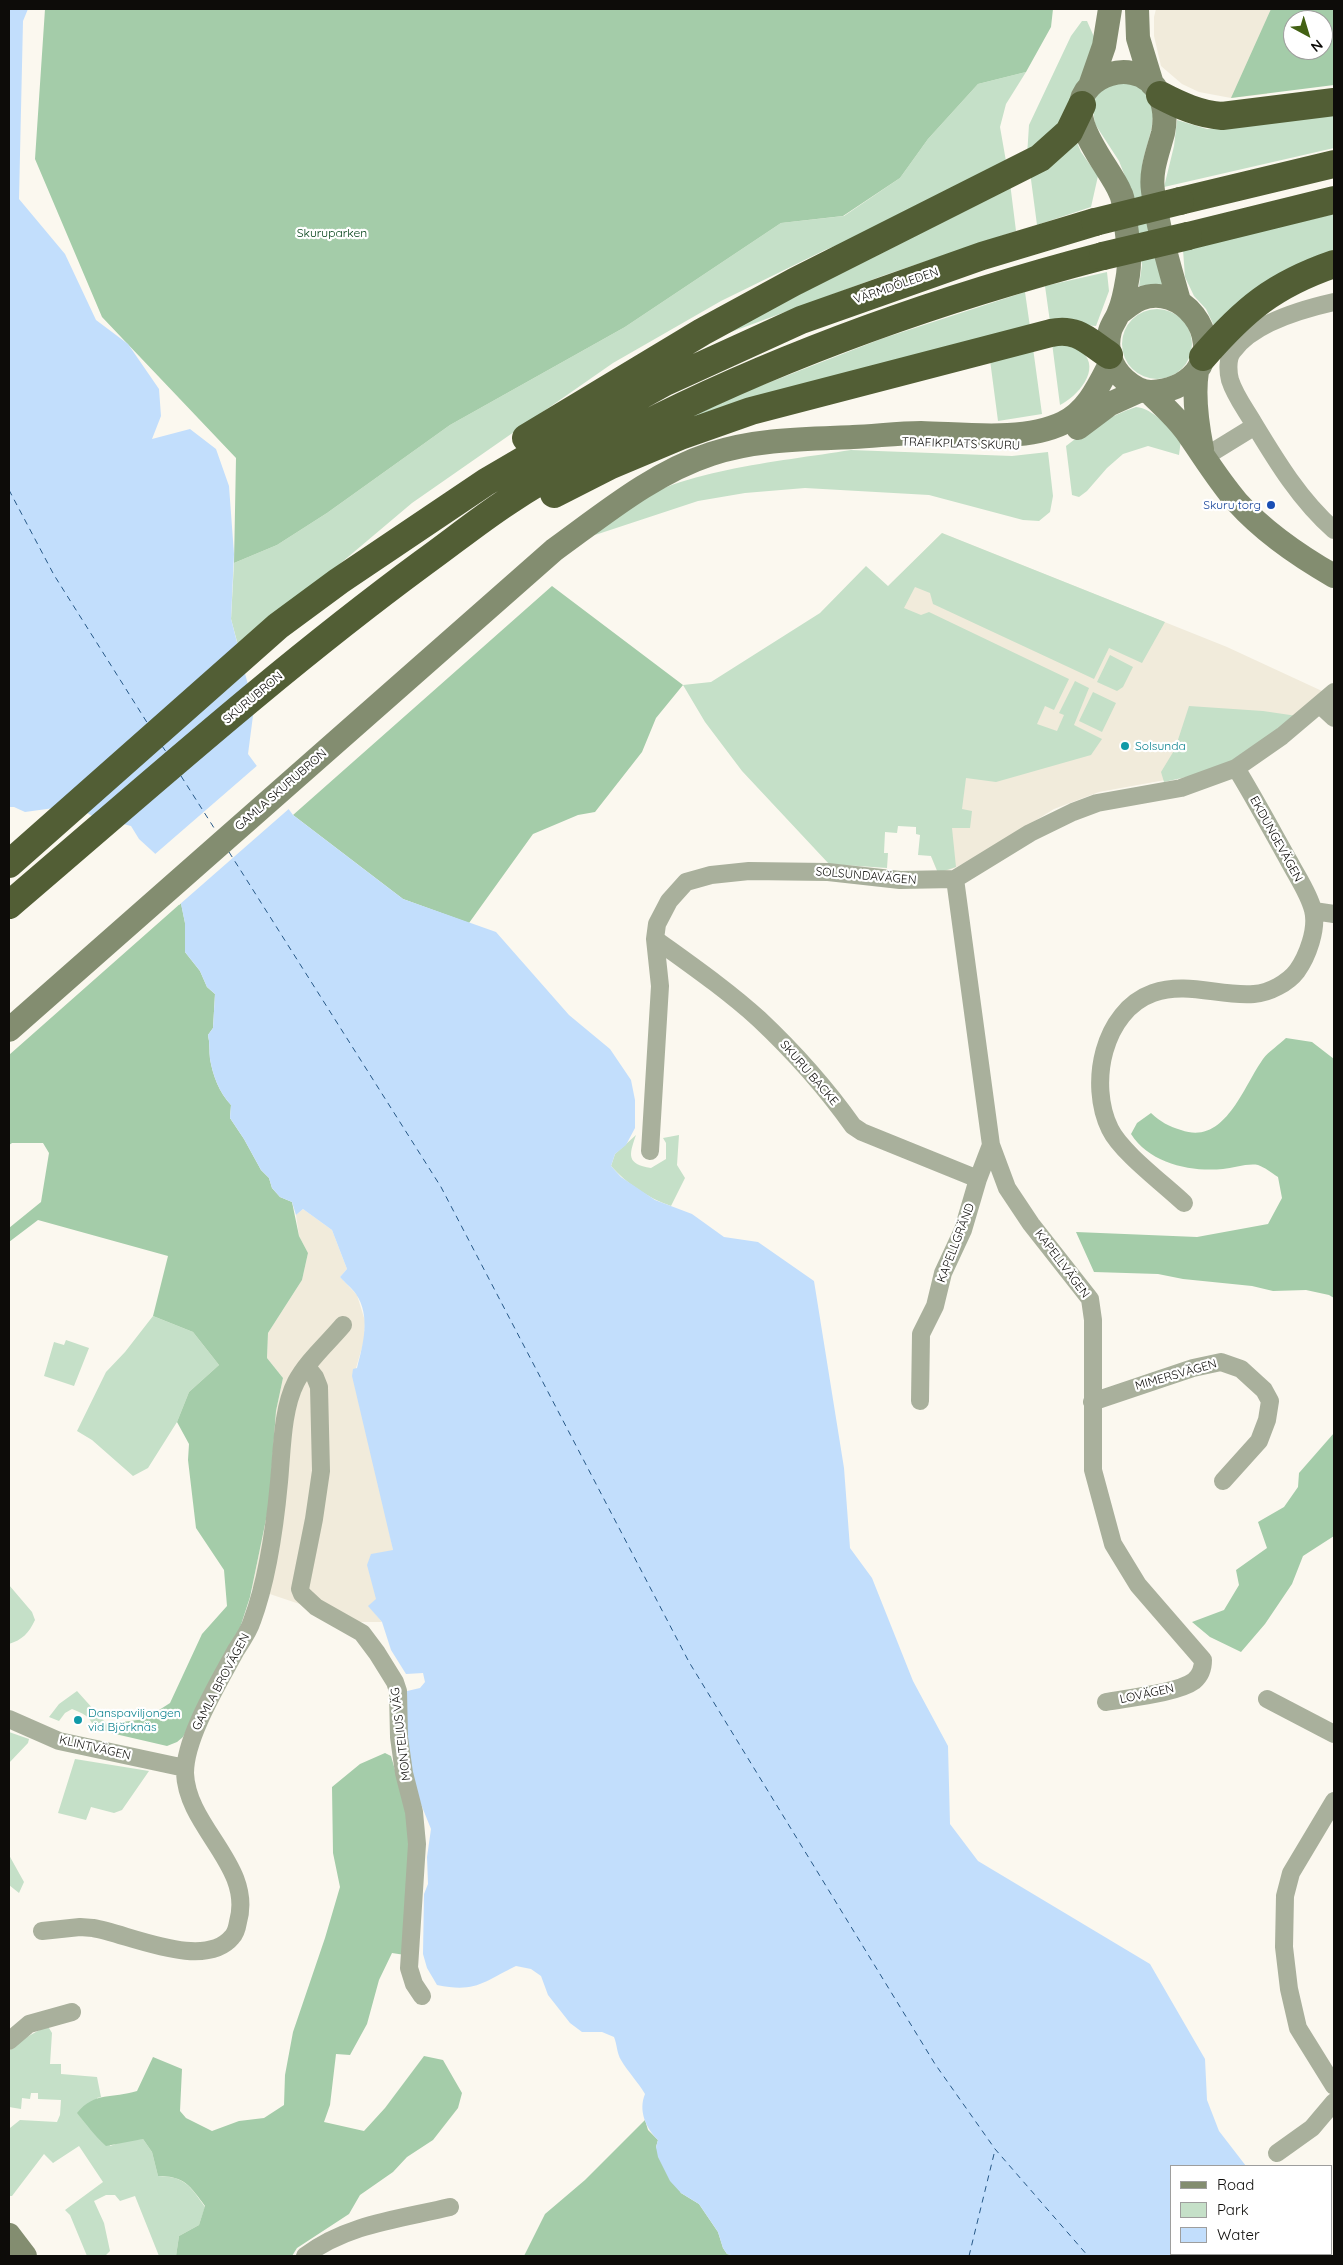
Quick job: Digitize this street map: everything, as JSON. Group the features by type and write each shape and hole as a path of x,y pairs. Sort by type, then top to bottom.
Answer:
{"highway":[{"path":"1156,90 1192,111 1205,115 1222,116 1334,102"},
{"path":"9,864 278,626 417,510 480,477 553,420 702,332 838,259 1040,158 1069,132 1086,96"},
{"name":"VÄRMDÖLEDEN","path":"480,477 706,361 800,320 982,256 1083,226 1334,164"},
{"path":"513,509 629,432 775,364 874,326 988,288 1091,259 1334,200"},
{"path":"1200,364 1244,312 1285,285 1334,264"},
{"path":"513,509 547,498 611,465 680,436 751,411 1058,331 1068,330 1081,336 1110,358"},
{"name":"SKURUBRON","path":"9,906 303,656 381,594 513,509"}],"main road":[{"path":"1086,96 1104,46 1110,9"},
{"path":"1137,9 1138,38 1164,117 1163,133 1155,159 1152,188 1164,252 1179,301"},
{"path":"1086,96 1108,75 1124,71 1146,78 1156,90"},
{"name":"TRAFIKPLATS SKURU","path":"1055,433 1088,404 1110,358 1108,343 1110,331 1119,313 1130,258 1122,194 1085,132 1081,118 1086,96"},
{"path":"1119,313 1138,299 1148,296 1159,296 1179,301 1200,322 1205,344 1195,382 1203,458"},
{"path":"1110,358 1123,379 1145,391 1185,430 1203,458 1238,503 1282,542 1334,576"},
{"name":"TRAFIKPLATS SKURU","path":"554,550 644,485 711,454 757,444 856,437 916,445 1028,446 1110,404 1145,391 1170,389 1181,385 1200,364"},
{"name":"GAMLA SKURUBRON","path":"9,1030 554,550"},
{"path":"9,2235 25,2256"}],"street":[{"path":"1334,302 1289,314 1256,332 1233,351 1229,360 1230,380 1238,398 1255,426 1300,494 1334,530"},
{"path":"1203,458 1255,426"},
{"path":"955,879 1030,833 1073,812 1097,803 1181,788 1236,768 1282,736 1334,692"},
{"path":"1320,705 1334,718"},
{"name":"EKDUNGEVÄGEN","path":"1236,768 1254,796 1314,911"},
{"name":"SOLSUNDAVÄGEN","path":"650,1150 660,986 656,939 657,924 675,895 686,882 749,870 828,872 900,880 955,879"},
{"name":"KAPELLVÄGEN","path":"955,879 991,1145 1007,1188 1031,1224 1090,1299 1093,1320 1093,1470 1113,1544 1138,1585 1202,1660"},
{"path":"1184,1203 1122,1148 1110,1129 1103,1109 1100,1088 1105,1046 1123,1013 1153,993 1177,988 1256,994 1278,987 1296,972 1305,956 1312,934 1314,911 1334,914"},
{"name":"SKURU BACKE","path":"656,939 720,986 759,1020 795,1057 853,1126 862,1132 978,1179"},
{"name":"KAPELLGRÄND","path":"920,1401 921,1334 935,1306 943,1273 964,1230 978,1179 991,1145"},
{"name":"GAMLA BROVÄGEN","path":"42,1931 80,1927 93,1928 176,1950 208,1951 227,1943 235,1934 242,1909 238,1884 193,1802 187,1785 185,1768 192,1737 223,1674 252,1622 273,1533 284,1432 288,1407 296,1382 343,1325"},
{"name":"MIMERSVÄGEN","path":"1092,1402 1193,1368 1221,1362 1241,1369 1264,1390 1270,1401 1267,1420 1259,1441 1223,1481"},
{"name":"MONTELIUS VÄG","path":"307,1367 315,1377 319,1387 321,1471 311,1537 300,1588 302,1594 316,1607 333,1619 362,1633 377,1652 395,1682 398,1691 399,1737 404,1773 414,1812 417,1844 409,1968 414,1984 422,1996"},
{"name":"LOVÄGEN","path":"1106,1702 1173,1689 1192,1682 1199,1676 1202,1660"},
{"path":"1267,1699 1334,1734"},
{"name":"KLINTVÄGEN","path":"9,1719 59,1741 185,1768"},
{"path":"1334,1801 1291,1873 1285,1896 1284,1947 1288,1989 1298,2028 1334,2086"},
{"path":"9,2041 29,2024 72,2012"},
{"path":"1277,2152 1312,2128 1334,2102"},
{"path":"305,2256 327,2241 354,2229 450,2208"}],"shaded area":[{"path":"1156,9 1271,9 1267,94 1231,98 1199,92 1182,84 1161,66 1154,36"},
{"path":"942,533 1227,647 1322,691 1297,716 1204,773 1099,792 1054,809 975,858 952,869 938,873 838,636"},
{"path":"303,1209 332,1230 347,1269 340,1277 357,1295 365,1321 364,1341 356,1368 393,1550 376,1600 369,1606 382,1622 353,1622 252,1588 269,1505 276,1411 283,1378 267,1358 268,1333 302,1280 308,1253 299,1236 296,1215"}],"green space":[{"name":"Skuruparken","path":"45,9 1053,9 1051,27 1026,72 978,84 928,139 900,178 843,216 781,223 625,327 450,425 327,513 277,545 234,563 236,458 102,317 35,159"},
{"path":"1271,9 1334,9 1334,85 1231,98"},
{"path":"1082,21 1087,21 1095,39 1091,61 1061,123 1027,156 1029,125 1071,36"},
{"path":"1026,72 1006,104 1000,127 1007,167 870,232 825,250 721,301 613,363 412,503 239,649 231,619 234,563 277,545 327,513 450,425 625,327 781,223 844,216 900,178 928,139 978,84"},
{"path":"1113,82 1132,84 1141,88 1148,95 1152,103 1153,121 1142,167 1142,179 1148,226 1164,284 1139,286 1142,265 1130,189 1119,161 1095,124 1093,111 1096,95"},
{"path":"1334,112 1334,148 1164,187 1174,146 1177,120 1207,129 1239,127"},
{"path":"1073,133 1081,152 1098,176 1091,207 1037,225 1030,172"},
{"path":"1010,183 1016,231 885,275 723,335"},
{"path":"1334,214 1334,254 1215,328 1206,309 1194,296 1185,277 1183,250"},
{"path":"1107,272 1109,291 1096,326 1050,322 1045,286"},
{"path":"1025,292 1030,327 618,452 742,393 881,339"},
{"path":"1164,309 1177,315 1186,324 1190,330 1192,344 1190,358 1182,369 1171,377 1150,379 1143,377 1132,369 1124,358 1122,337 1124,330 1132,319 1143,311"},
{"path":"1052,343 1068,345 1079,350 1087,359 1089,366 1085,382 1080,389 1060,405"},
{"path":"1033,348 1042,414 998,421 990,360"},
{"path":"1136,407 1155,415 1181,440 1179,455 1148,446 1123,454 1107,468 1087,491 1079,497 1072,495 1066,446 1117,414"},
{"path":"851,450 1012,456 1048,452 1053,496 1050,512 1039,521 1023,520 929,495 805,488 745,493 698,501 595,535 613,514 638,499 666,487 728,470"},
{"path":"942,533 1165,622 1142,663 1109,648 1094,679 933,604 930,593 915,587 904,608 921,615 929,612 1069,679 1054,710 1045,706 1037,724 1057,731 1064,715 1059,713 1075,681 1089,688 1074,725 1102,739 1091,755 996,782 966,778 962,809 972,811 970,828 952,828 956,867 938,873 931,856 918,855 920,835 916,834 916,827 898,826 897,833 885,832 884,853 888,853 887,868 829,864 742,771 705,722 683,685 711,682 820,613 866,566 888,586"},
{"path":"552,586 683,685 656,718 642,752 595,812 578,815 533,834 469,923 403,899 293,815"},
{"path":"1110,655 1133,667 1123,687 1117,691 1097,682"},
{"path":"1093,692 1116,703 1102,732 1079,721"},
{"path":"1189,706 1263,711 1297,716 1231,761 1204,773 1164,782 1161,772 1175,749"},
{"path":"181,903 185,923 185,952 200,971 207,987 215,994 213,1028 208,1035 210,1059 215,1078 223,1095 231,1105 230,1118 261,1170 269,1178 272,1188 280,1197 292,1202 299,1236 308,1253 302,1280 268,1333 267,1358 283,1378 276,1411 269,1505 250,1597 239,1631 183,1737 167,1746 111,1733 93,1726 145,1719 170,1703 202,1634 227,1606 224,1570 196,1528 188,1460 189,1444 177,1422 189,1392 219,1365 193,1332 153,1316 168,1256 38,1220 9,1242 9,1228 41,1202 49,1153 43,1143 12,1143 9,1145 9,1055"},
{"path":"1286,1038 1312,1042 1334,1059 1334,1298 1329,1295 1306,1290 1273,1291 1252,1286 1183,1279 1158,1274 1094,1272 1076,1232 1197,1237 1268,1224 1282,1198 1278,1177 1268,1170 1258,1165 1211,1170 1172,1164 1149,1153 1131,1134 1137,1123 1151,1113 1172,1127 1181,1130 1196,1133 1210,1130 1231,1111 1263,1059"},
{"path":"636,1135 631,1153 633,1161 651,1168 666,1159 666,1143 663,1138 679,1135 677,1165 685,1178 671,1206 638,1190 611,1166 615,1154"},
{"path":"153,1316 193,1332 219,1365 189,1392 177,1422 148,1468 133,1476 92,1440 77,1431 106,1372 125,1352"},
{"path":"66,1340 89,1348 74,1386 44,1376 54,1342 64,1345"},
{"path":"1334,1433 1334,1536 1303,1556 1292,1584 1265,1624 1241,1652 1210,1637 1192,1622 1224,1610 1239,1585 1236,1570 1267,1548 1258,1522 1284,1507 1298,1487 1299,1473"},
{"path":"9,1585 32,1612 35,1620 25,1635 9,1644"},
{"path":"77,1691 107,1724 93,1726 88,1717 72,1709 65,1713 59,1721 49,1717 59,1704"},
{"path":"9,1732 29,1739 28,1743 9,1763"},
{"path":"385,1753 391,1756 408,1815 412,1854 405,1955 392,1953 379,1980 367,2024 350,2055 336,2054 330,2105 324,2122 364,2131 385,2108 424,2056 443,2060 462,2093 458,2108 433,2140 407,2157 393,2172 360,2195 349,2214 297,2248 292,2256 176,2256 179,2236 199,2225 205,2206 186,2183 167,2176 158,2176 152,2152 143,2139 106,2146 77,2113 90,2101 97,2098 137,2091 153,2057 182,2069 180,2111 186,2118 212,2131 239,2121 264,2118 284,2105 285,2075 293,2032 340,1887 333,1853 332,1787 360,1764"},
{"path":"75,1759 149,1771 122,1810 114,1813 91,1807 86,1820 58,1813"},
{"path":"9,1855 24,1882 19,1893 9,1885"},
{"path":"45,2027 49,2028 52,2033 50,2064 61,2064 61,2074 97,2077 101,2097 97,2098 110,2146 127,2140 143,2139 152,2152 158,2176 175,2178 186,2184 205,2207 199,2225 179,2236 176,2256 159,2256 135,2196 120,2201 115,2195 106,2195 94,2201 104,2223 110,2251 105,2256 87,2256 70,2215 65,2210 103,2182 79,2146 53,2163 44,2154 12,2196 9,2196 10,2128 20,2120 57,2122 60,2115 61,2100 38,2099 38,2093 31,2093 30,2099 22,2098 21,2109 9,2107 9,2051 25,2038"},
{"path":"645,2120 648,2130 658,2140 656,2147 681,2193 699,2204 718,2232 727,2254 735,2256 524,2256 545,2214 585,2180"}],"water":[{"path":"9,9 28,9 23,21 19,199 65,254 96,320 128,344 159,389 161,416 152,439 190,429 216,449 229,486 234,554 231,619 254,708 248,754 293,815 403,899 496,932 569,1015 610,1049 631,1080 635,1100 635,1128 626,1145 615,1154 611,1166 621,1177 655,1200 692,1214 724,1237 758,1242 814,1281 844,1468 850,1548 872,1578 913,1681 948,1746 950,1824 978,1861 1150,1964 1205,2059 1207,2100 1219,2131 1245,2165 1170,2165 1170,2255 1318,2256 735,2256 727,2254 718,2232 699,2204 681,2193 670,2181 658,2157 656,2147 658,2140 644,2119 642,2107 645,2094 620,2058 614,2037 602,2032 582,2032 570,2023 548,1995 541,1976 531,1969 516,1966 487,1981 470,1987 461,1988 437,1985 427,1968 423,1954 424,1894 428,1884 427,1857 431,1829 406,1767 403,1692 420,1688 425,1682 423,1673 406,1674 391,1650 382,1622 368,1606 376,1599 367,1565 371,1554 393,1550 352,1376 353,1369 357,1368 363,1340 364,1321 361,1303 340,1277 347,1269 332,1230 303,1209 296,1215 292,1202 280,1197 272,1188 269,1178 261,1170 230,1118 231,1105 217,1084 210,1059 208,1035 213,1028 215,994 207,987 200,971 185,952 185,923 174,871 139,839 131,826 92,816 84,811 54,808 25,812 9,807"}],"pier":[{"path":"259,764 291,807 179,905 172,872 154,855"}],"ferry route":[{"path":"9,490 54,575 148,724"},
{"path":"162,746 167,753"},
{"path":"181,776 216,831"},
{"path":"229,852 441,1187 689,1662 935,2064 995,2149 1088,2256"},
{"path":"969,2256 995,2150"}],"place":[{"name":"Skuru torg","path":"1271,505"},
{"name":"Solsunda","path":"1125,746"},
{"name":"Danspaviljongen vid Björknäs","path":"78,1720"}]}
